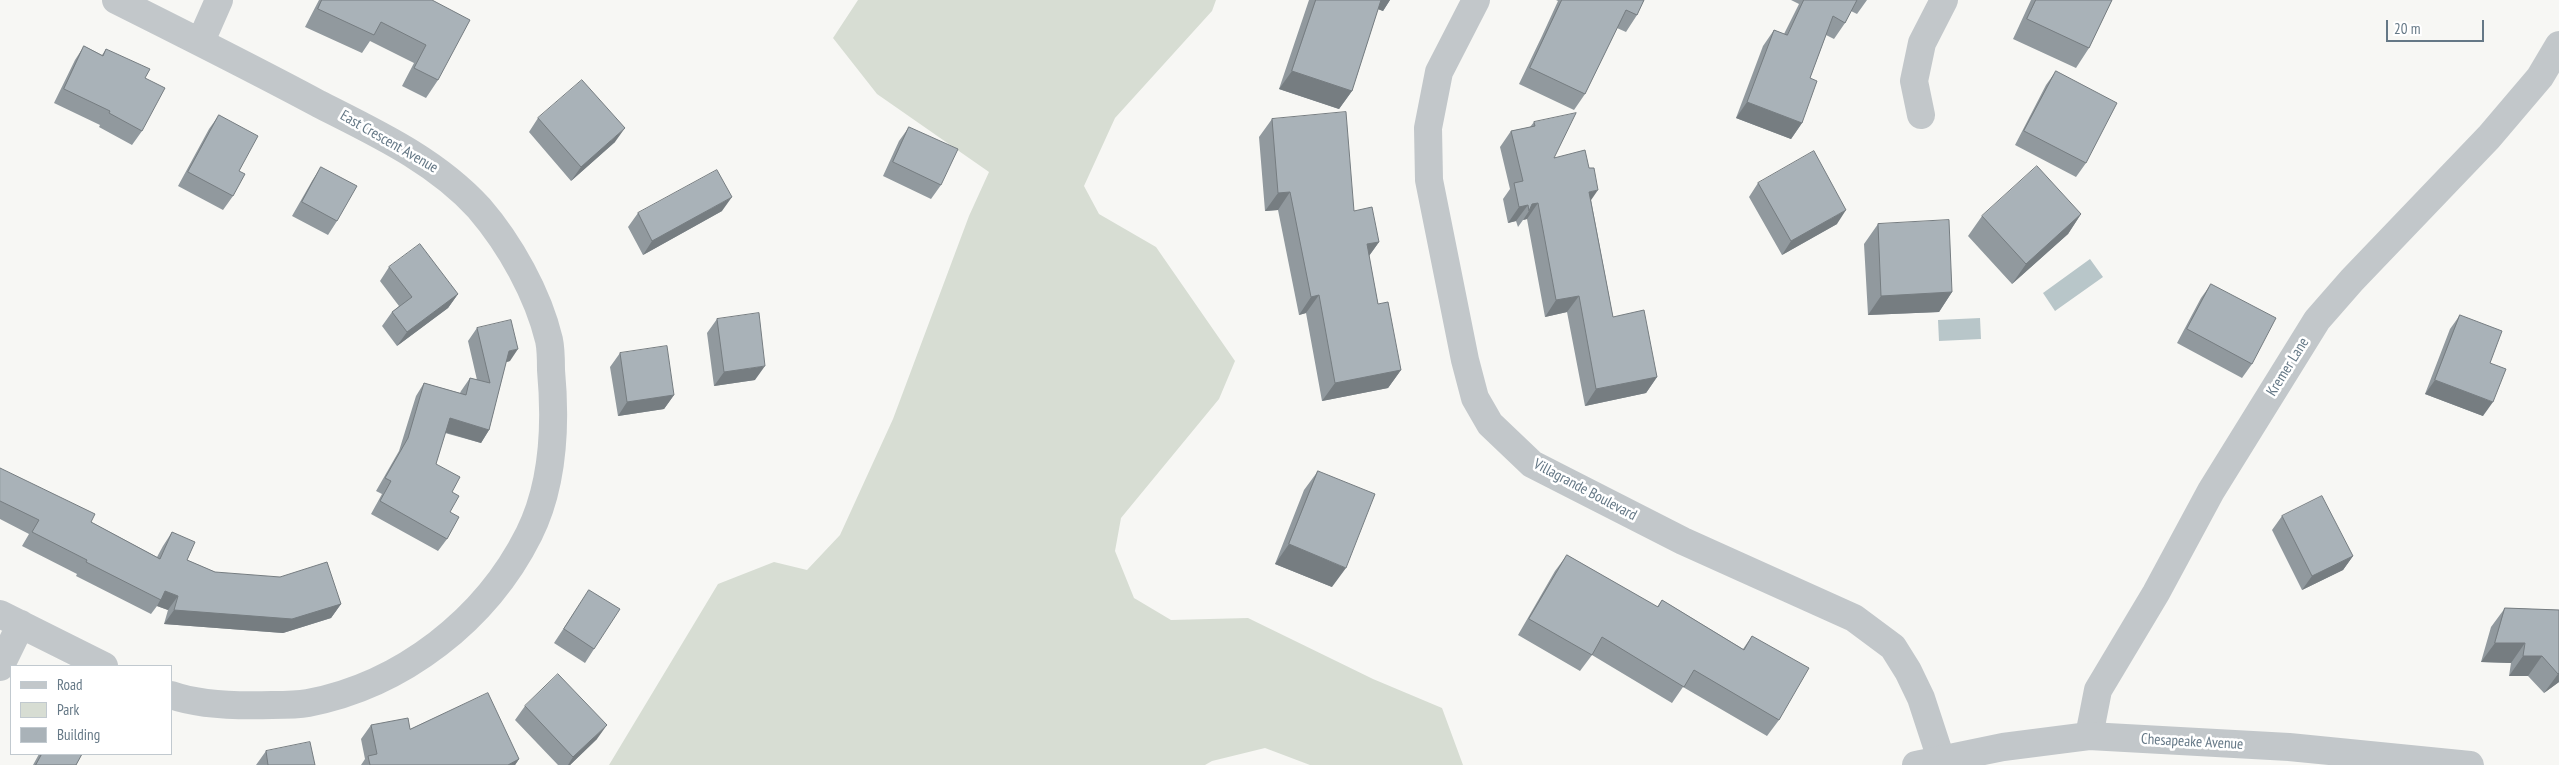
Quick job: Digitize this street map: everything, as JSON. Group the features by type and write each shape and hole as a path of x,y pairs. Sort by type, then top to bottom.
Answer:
{"street":[{"name":"East Crescent Avenue","path":"116,0 201,42 408,151 442,173 480,209 505,244 529,286 549,340 553,386 552,449 545,486 530,532 494,591 450,634 405,667 384,679 358,689 306,704 244,706 172,695"},
{"path":"201,42 219,0"},
{"name":"Villagrande Boulevard","path":"1476,0 1439,72 1428,128 1429,180 1465,360 1476,398 1490,424 1532,464 1683,541 1854,618 1893,647 1921,698 1928,762"},
{"path":"1921,115 1914,81 1922,43 1944,0"},
{"name":"Kremer Lane","path":"2089,736 2098,690 2156,593 2211,491 2317,320 2352,280 2489,137 2540,77 2559,45"},
{"path":"0,667 10,619 102,665"},
{"name":"Chesapeake Avenue","path":"1928,762 2003,746 2089,736 2288,747 2470,765"}],"green space":[{"path":"858,0 1216,0 1212,11 1115,118 1084,186 1099,214 1156,247 1235,361 1219,399 1121,518 1115,551 1134,598 1171,620 1248,618 1373,679 1442,708 1463,765 1310,765 1265,748 1212,761 1205,765 609,765 718,584 774,562 807,570 840,535 893,419 969,216 989,172 877,94 833,38"}],"shaded area":[{"path":"2090,259 2103,277 2055,311 2043,293"},
{"path":"1980,318 1981,339 1939,341 1938,320"}],"building":[{"path":"322,0 432,0 470,20 438,80 414,68 426,45 381,22 374,35 318,9"},
{"path":"1316,0 1381,0 1352,91 1292,71"},
{"path":"1562,0 1644,0 1637,15 1626,10 1585,94 1530,68"},
{"path":"1804,0 1857,0 1845,23 1833,16 1810,78 1817,81 1802,123 1747,102 1774,30 1787,35"},
{"path":"2036,0 2112,0 2089,48 2027,19"},
{"path":"84,46 103,56 106,49 150,69 145,78 165,88 142,131 109,113 110,111 64,89"},
{"path":"2056,71 2117,103 2086,163 2024,131"},
{"path":"582,80 625,128 581,167 538,118"},
{"path":"1346,112 1354,211 1372,207 1379,242 1367,244 1378,304 1388,302 1401,370 1335,383 1319,295 1311,297 1290,192 1278,193 1272,119"},
{"path":"1576,113 1554,158 1585,150 1589,168 1594,168 1598,190 1589,192 1613,317 1644,310 1657,377 1596,389 1579,296 1556,300 1538,203 1532,204 1529,211 1528,205 1519,207 1514,183 1523,181 1511,131 1535,126 1534,122"},
{"path":"219,115 258,136 239,171 245,174 233,196 188,172"},
{"path":"909,127 958,149 941,185 893,162"},
{"path":"1814,151 1846,210 1791,241 1758,183"},
{"path":"2037,166 2081,214 2026,264 1982,216"},
{"path":"321,167 357,186 337,221 302,202"},
{"path":"717,170 732,197 652,241 638,213"},
{"path":"1949,220 1952,292 1881,296 1878,224"},
{"path":"420,244 458,294 407,332 392,312 412,297 389,267"},
{"path":"2211,284 2276,318 2252,364 2187,329"},
{"path":"759,313 765,366 724,372 717,319"},
{"path":"2460,315 2502,331 2490,363 2506,369 2493,402 2435,380"},
{"path":"511,320 518,349 509,351 489,430 450,418 436,464 460,477 452,492 459,496 450,512 459,517 447,539 380,501 391,481 385,478 408,438 424,383 466,395 470,378 490,383 477,328"},
{"path":"667,346 674,395 627,402 620,353"},
{"path":"0,468 95,514 91,522 160,559 172,532 195,542 187,560 215,572 280,577 327,562 341,604 292,619 174,610 178,596 165,591 161,600 32,532 39,520 0,501"},
{"path":"1318,471 1375,494 1346,568 1289,544"},
{"path":"2322,496 2353,556 2312,576 2282,516"},
{"path":"1567,555 1658,607 1662,600 1744,650 1752,636 1809,668 1779,720 1694,670 1684,687 1602,637 1592,655 1529,619"},
{"path":"589,590 620,609 594,649 564,629"},
{"path":"2505,608 2559,610 2558,674 2542,656 2523,656 2525,643 2495,643"},
{"path":"558,674 607,725 573,757 525,706"},
{"path":"488,693 519,759 508,765 370,765 368,756 377,754 371,725 408,718 410,729"},
{"path":"310,742 315,765 268,765 266,751"},
{"path":"41,755 81,755 76,765 36,765"}]}
